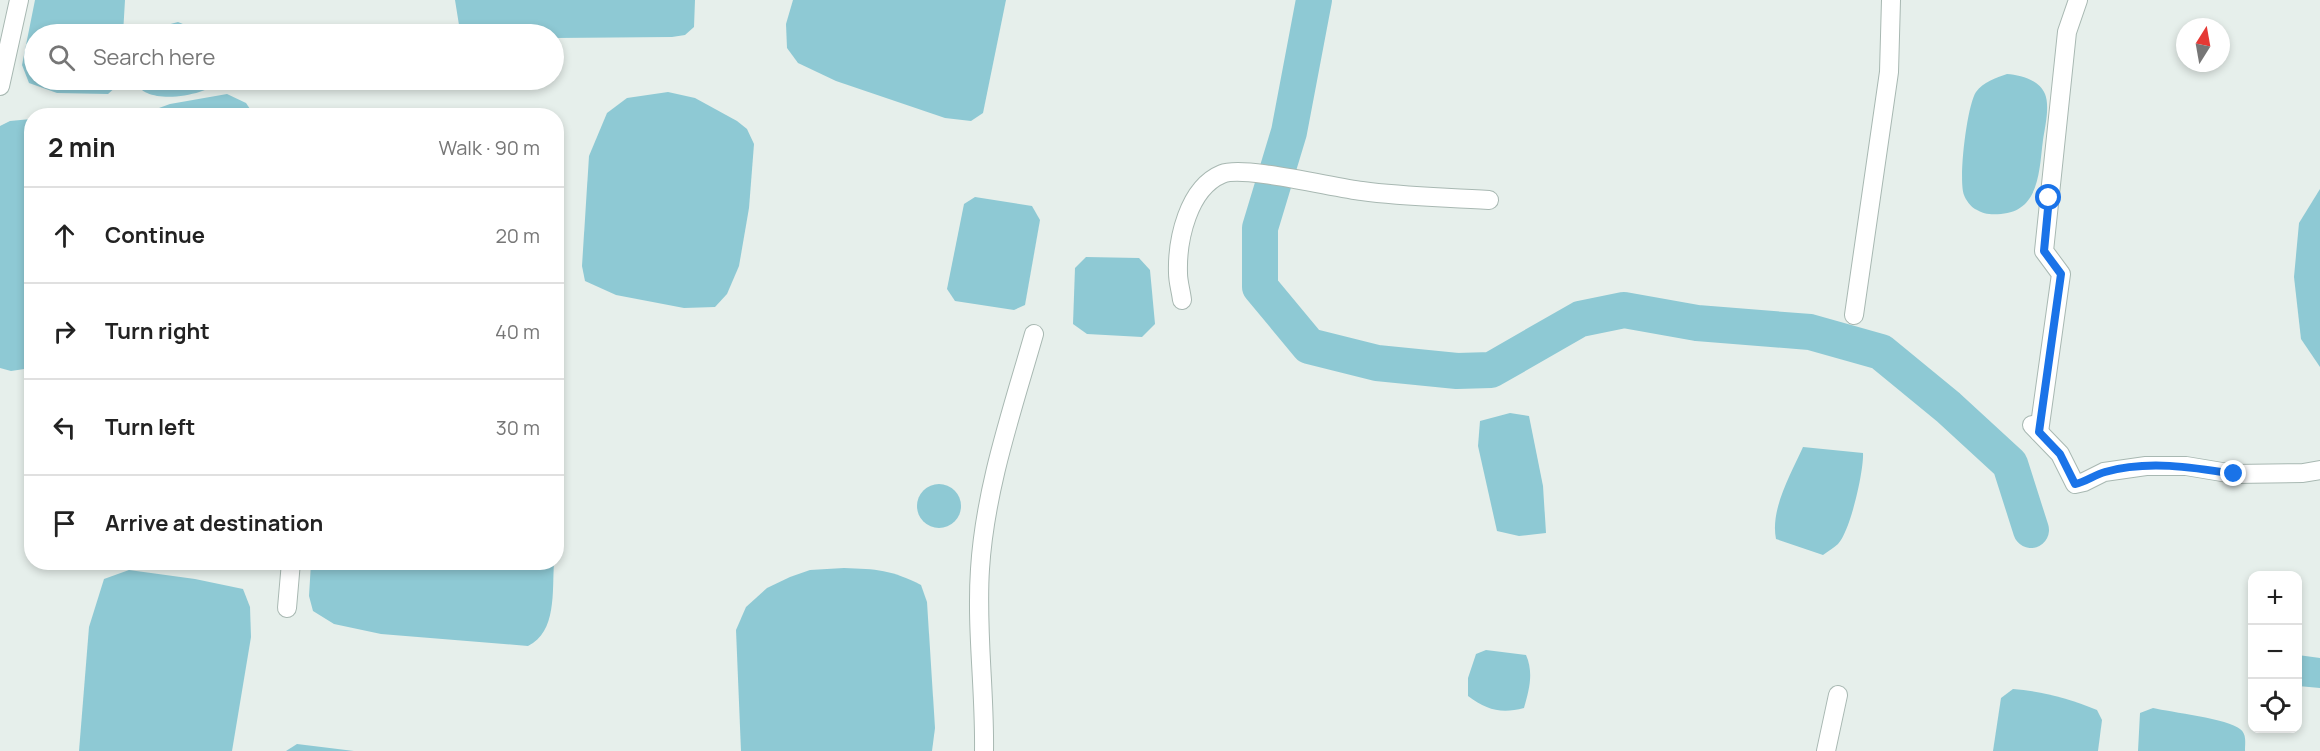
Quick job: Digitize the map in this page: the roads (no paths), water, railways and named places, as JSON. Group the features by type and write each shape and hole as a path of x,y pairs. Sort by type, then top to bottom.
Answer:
{"street":[{"path":"0,86 19,0"},
{"path":"1854,315 1889,72 1891,0"},
{"path":"2078,0 2067,32 2044,251 2061,274 2035,428 2060,454 2075,484 2085,483 2104,472 2146,466 2186,466 2234,474 2303,473 2320,470"},
{"path":"1182,300 1178,274 1180,242 1192,206 1206,185 1224,173 1251,173 1290,178 1363,192 1489,200"},
{"path":"984,751 985,712 979,663 980,568 990,491 1034,334"},
{"path":"287,608 290,570"},
{"path":"1826,751 1838,695"}],"water":[{"path":"35,0 125,0 124,24 30,24"},
{"path":"455,0 695,0 694,27 685,35 672,37 564,38 564,24 459,24"},
{"path":"793,0 1006,0 983,113 971,121 945,118 836,81 798,63 787,48 786,24"},
{"path":"2007,74 2024,77 2042,89 2047,104 2047,117 2038,176 2030,197 2014,211 1990,214 1973,208 1964,195 1962,174 1964,143 1969,111 1976,92 1986,83"},
{"path":"49,90 112,90 108,94 57,93"},
{"path":"142,90 205,90 176,97 150,94"},
{"path":"668,92 695,98 737,121 747,129 754,144 749,208 739,266 727,294 715,307 684,308 616,295 585,281 582,266 589,156 607,113 627,98"},
{"path":"227,94 246,103 249,108 159,108"},
{"path":"24,120 24,369 11,371 0,368 0,126 10,121"},
{"path":"2320,189 2320,367 2301,339 2294,277 2299,223"},
{"path":"975,197 1032,206 1040,220 1025,305 1014,310 955,301 947,289 964,204"},
{"path":"1086,257 1139,258 1150,270 1155,324 1142,337 1087,334 1073,324 1075,268"},
{"path":"1510,413 1529,416 1543,486 1546,533 1519,536 1497,531 1478,446 1480,421"},
{"path":"1803,447 1863,453 1859,487 1847,527 1838,544 1823,555 1776,539 1776,516 1779,504"},
{"path":"939,484 948,485 955,490 960,497 960,515 955,522 948,527 939,528 930,527 923,522 918,515 917,506 918,497 923,490 930,485"},
{"path":"844,568 884,571 921,585 927,602 935,728 932,751 741,751 736,630 746,607 767,588 790,577 810,570"},
{"path":"129,570 195,579 243,589 250,607 251,637 232,751 79,751 89,627 104,579"},
{"path":"311,570 554,570 553,598 548,621 537,640 528,646 381,634 334,624 313,611 309,596"},
{"path":"1486,650 1526,655 1530,675 1524,708 1508,711 1494,710 1468,696 1468,678 1476,654"},
{"path":"2302,656 2320,658 2320,688 2302,686"},
{"path":"2013,689 2056,696 2097,710 2102,720 2098,751 1993,751 2001,698"},
{"path":"2153,708 2234,725 2244,733 2245,751 2138,751 2140,713"},
{"path":"297,744 354,751 286,751"}],"waterway":[{"path":"1314,0 1289,132 1260,228 1260,287 1309,346 1377,363 1457,371 1491,370 1580,319 1624,310 1697,323 1810,332 1881,352 1948,407 2010,464 2031,530"}]}
